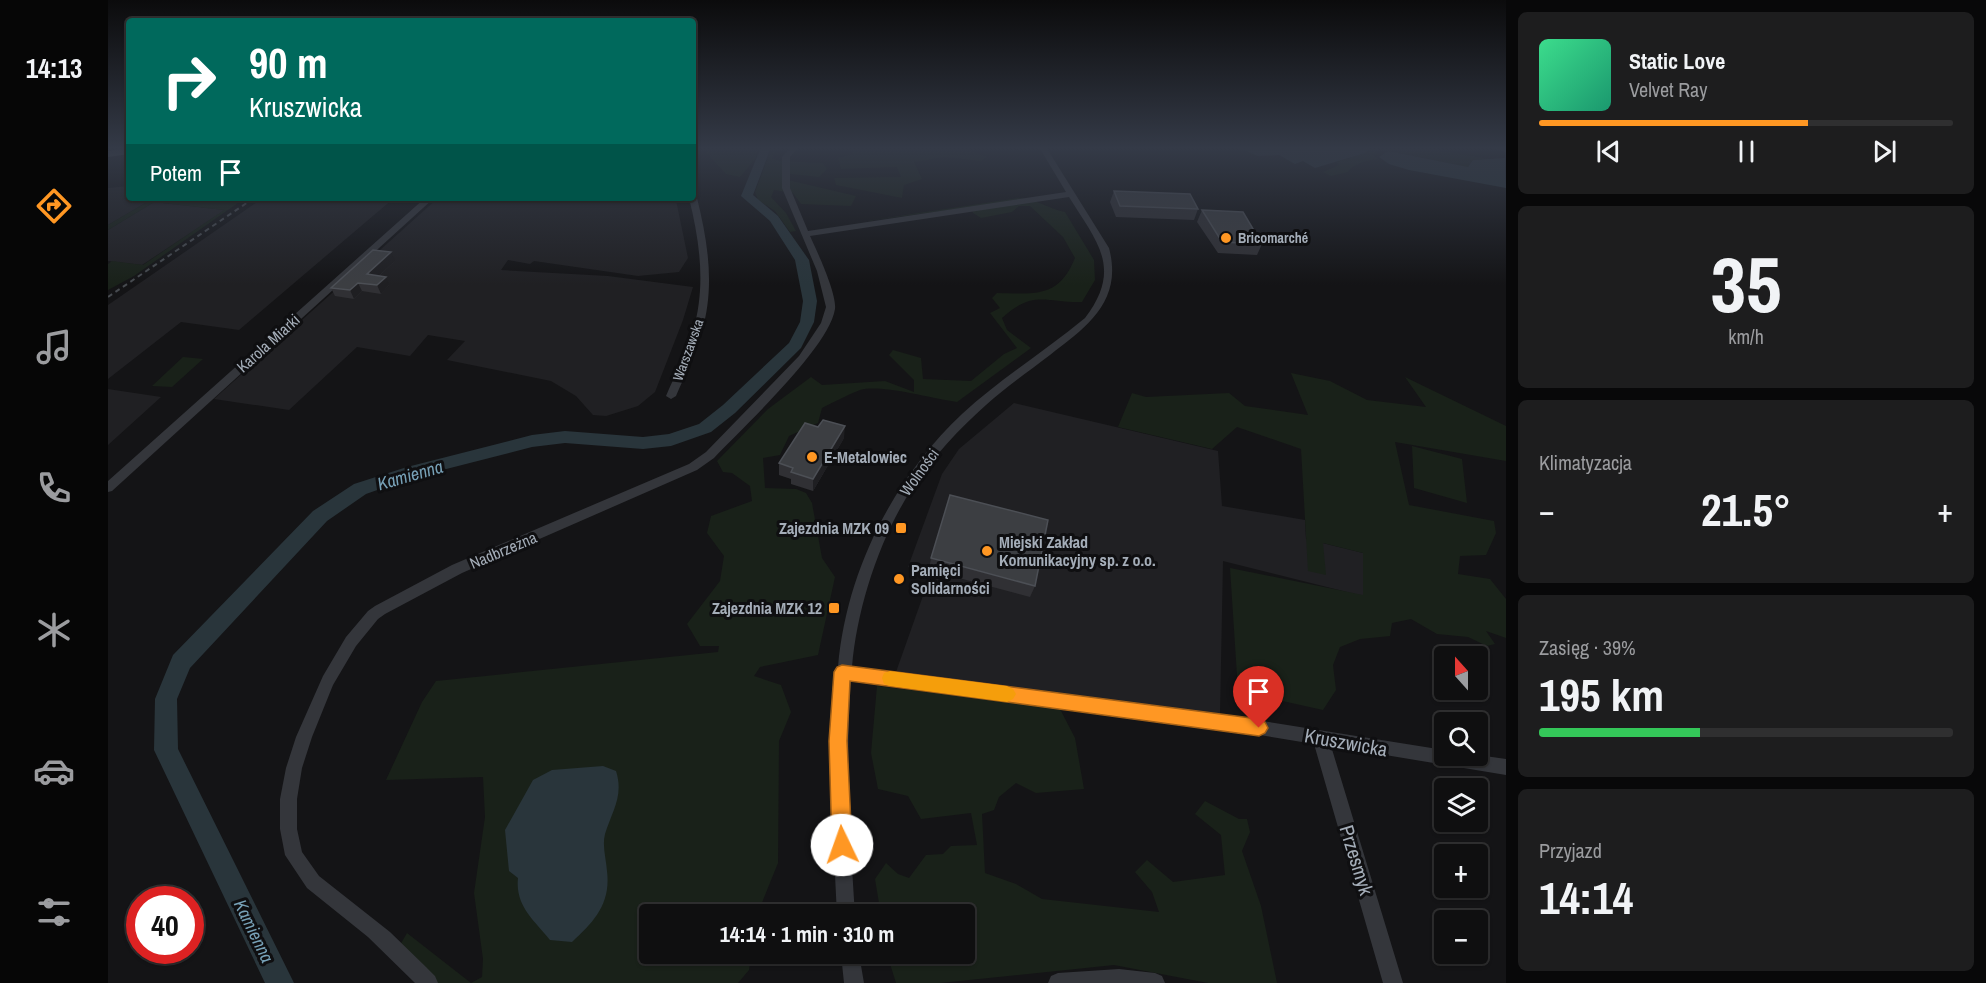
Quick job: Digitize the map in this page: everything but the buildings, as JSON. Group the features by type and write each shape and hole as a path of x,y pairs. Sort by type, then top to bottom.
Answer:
{"street":[{"name":"Nadbrzeżna","path":"428,983 373,929 308,877 294,853 287,811 289,784 330,677 357,635 380,610 457,569 576,519 626,495 683,473 710,455 803,358 826,323 832,302 789,193"},
{"path":"805,234 1071,194"},
{"name":"Wolności","path":"845,904 838,741 842,672 858,591 867,562 912,477 953,429 1071,334 1099,306 1109,280 1109,261 1105,248 1071,194"},
{"name":"Karola Miarki","path":"108,488 426,201"},
{"name":"Warszawska","path":"671,396 700,323 706,272 706,255 694,201"},
{"name":"Kruszwicka","path":"842,672 1218,721 1502,769"},
{"name":"Przesmyk","path":"1320,737 1394,983"},
{"path":"851,964 854,983"},
{"path":"1058,983 1119,978 1155,983"}],"shaded area":[{"path":"108,193 126,193 126,201 149,201 108,225"},
{"path":"755,193 773,193 771,197 786,213 796,231 790,232 775,211 758,200"},
{"path":"793,193 843,193 856,196 851,206 801,204"},
{"path":"876,193 903,193 902,198"},
{"path":"1018,198 1065,212 1094,260 1095,280 1082,302 1032,300 1013,309 1002,318 1007,330 1031,348 957,402 881,389 855,392 822,408 818,423 789,436 780,455 763,458 765,488 796,489 806,493 812,503 822,558 835,577 818,655 760,667 754,676 781,685 791,712 779,741 778,863 761,904 639,904 639,964 750,964 749,970 738,983 471,983 482,977 483,959 474,893 485,817 483,777 386,780 422,702 436,681 718,652 719,646 700,646 687,624 720,581 724,556 707,533 711,516 752,501 750,486 732,473 723,472 717,461 768,409 811,377 822,385 885,381 914,392 914,380 889,355 893,350 921,358 923,379 971,381 1004,354 1017,348 990,313 1000,308 992,298 997,293 1034,293 1053,287 1069,271 1075,258 1063,237 1030,206 1019,206 1012,212 981,218 973,213 972,207 866,221"},
{"path":"149,201 241,201 134,276 108,290 108,264 112,261 143,265 224,210 154,202 108,230 108,225"},
{"path":"259,201 390,201 239,330 181,322 108,379 108,305"},
{"path":"435,201 676,201 688,258 679,272 638,276 534,261 530,264 508,260 501,270 608,276 693,287 683,320 655,392 638,406 606,416 593,415 576,396 551,381 447,360 465,341 428,335 410,356 357,347 289,410 214,399"},
{"path":"154,202 225,210 142,265 108,261 108,230"},
{"path":"183,357 203,359 172,387 152,386"},
{"path":"1291,373 1330,381 1367,400 1426,407 1405,377 1506,426 1506,461 1395,442 1409,505 1494,521 1496,533 1486,555 1460,556 1458,574 1490,579 1506,599 1506,638 1486,631 1495,644 1487,646 1468,637 1437,634 1411,619 1392,623 1390,636 1360,639 1340,647 1333,665 1336,690 1323,710 1238,691 1230,568 1363,595 1363,553 1323,543 1326,575 1308,571 1301,449 1237,427 1212,449 1118,427 1132,393 1146,397 1229,393 1245,406 1308,415"},
{"path":"108,389 161,397 108,445"},
{"path":"1014,403 1218,451 1222,506 1305,520 1306,539 1363,553 1363,596 1223,561 1220,714 896,672 930,576 908,567 942,474 959,449"},
{"path":"1412,446 1462,459 1467,503 1414,488"},
{"path":"877,686 1059,707 1075,738 1084,789 1036,793 1016,783 999,797 994,810 982,814 985,873 1016,884 1042,899 1159,912 1152,892 1135,872 1147,860 1173,882 1225,875 1221,835 1195,814 1205,801 1239,819 1247,819 1250,832 1242,851 1261,906 1277,983 1208,983 1114,965 940,983 896,983 890,964 975,964 975,904 879,904 875,879 886,863 898,874 909,878 926,855 943,854 951,846 977,845 971,813 921,819 908,796 878,789 871,753"},
{"path":"603,766 616,771 619,788 604,839 608,883 603,903 594,919 572,942 550,940 532,919 519,897 518,878 509,871 505,830 533,780 552,770"},
{"path":"407,933 471,983 437,983 400,945"}],"waterway":[{"name":"Kamienna","path":"280,983 166,750 166,699 181,662 320,516 360,489 407,473 532,441 565,437 643,443 671,440 705,428 729,409 778,365 796,345 807,322 810,301 802,260 774,219 747,196 748,193"}],"railway":[{"path":"108,297 250,201"}],"slow traffic":[{"path":"890,678 1007,694"}],"place":[{"name":"Bricomarché","path":"1226,238"},
{"name":"E-Metalowiec","path":"812,457"},
{"name":"Zajezdnia MZK 09","path":"901,528"},
{"name":"Miejski Zakład Komunikacyjny sp. z o.o.","path":"987,551"},
{"name":"Pamięci Solidarności","path":"899,579"},
{"name":"Zajezdnia MZK 12","path":"834,608"}],"route":[{"path":"842,845 838,741 842,672 1259,728"}]}
